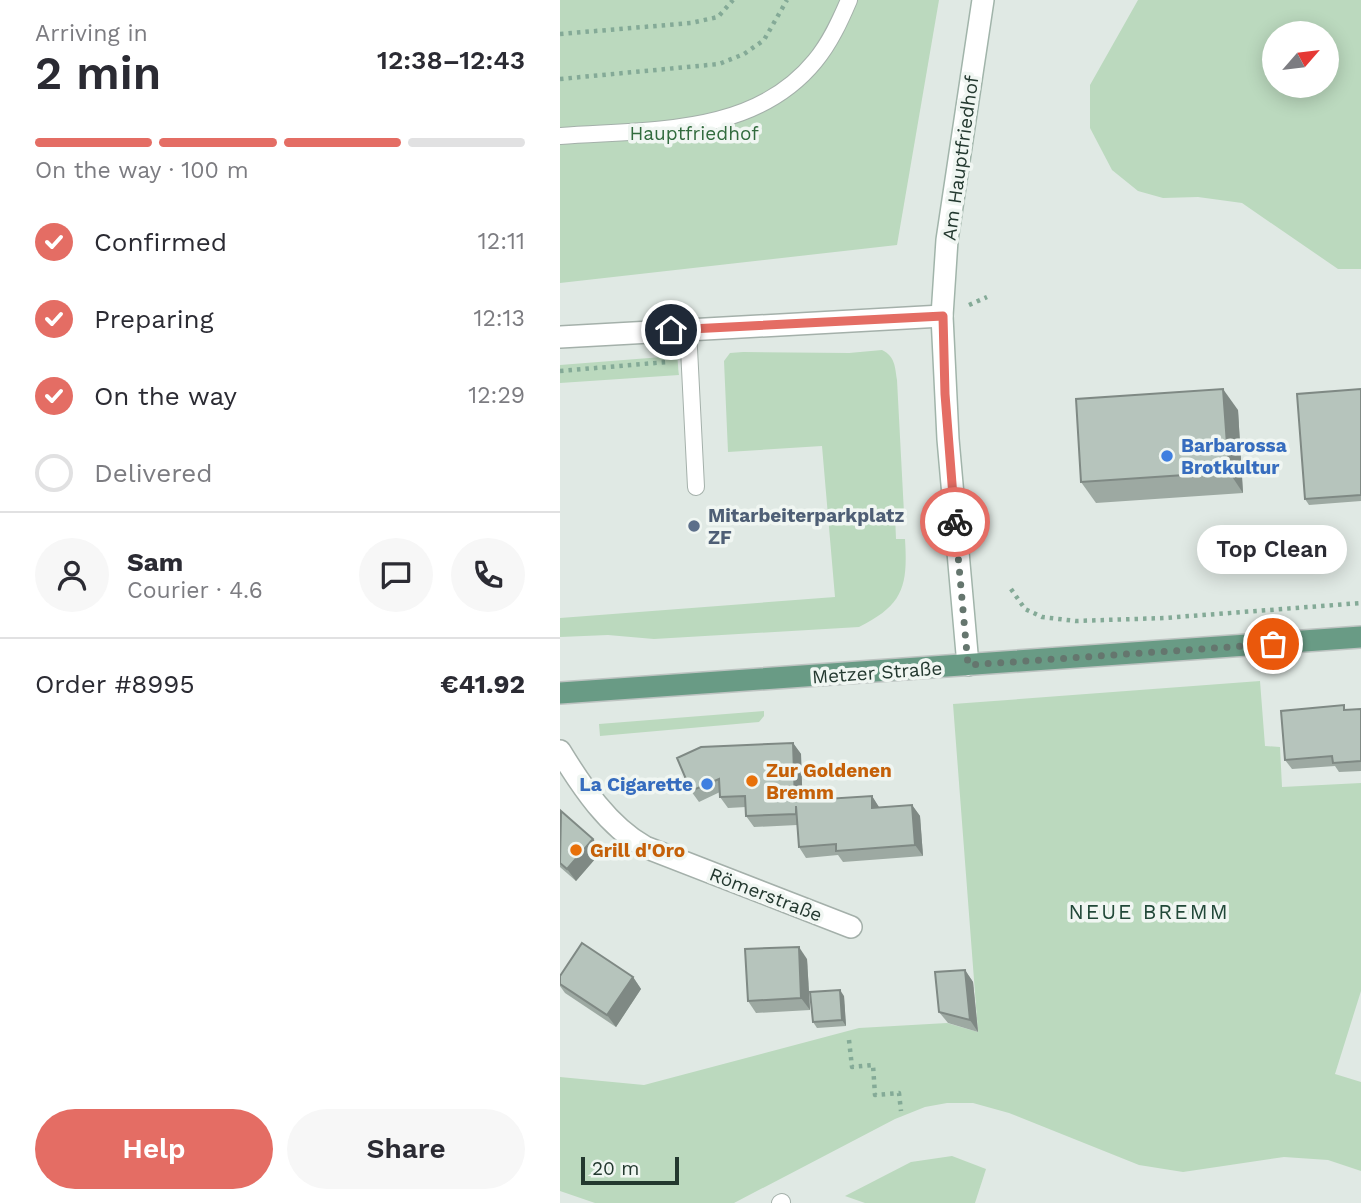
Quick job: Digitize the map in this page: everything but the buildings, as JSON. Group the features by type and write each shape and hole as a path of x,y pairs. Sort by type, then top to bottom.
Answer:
{"main road":[{"name":"Metzer Straße","path":"560,693 1361,637"}],"street":[{"name":"Am Hauptfriedhof","path":"968,665 948,439 943,316 947,240 983,0"},
{"path":"560,337 943,316"},
{"name":"Römerstraße","path":"560,751 601,810 630,839 851,927"}],"lane":[{"path":"560,136 697,125 730,118 758,106 789,87 815,61 834,32 849,0"},
{"path":"688,329 696,487"}],"path":[{"path":"560,34 691,23 718,17 733,0"},
{"path":"560,79 719,64 744,54 764,40 788,0"},
{"path":"560,371 689,361"},
{"path":"1011,589 1026,609 1042,617 1076,621 1164,618 1361,603"},
{"path":"849,1040 852,1067 873,1065 875,1095 899,1093 901,1111"}],"green space":[{"name":"Hauptfriedhof","path":"560,0 939,0 897,245 560,283"},
{"path":"1138,0 1361,0 1361,269 1338,269 1242,203 1198,197 1163,198 1138,191 1112,170 1090,128 1090,85"},
{"path":"661,341 672,344 675,348 679,375 560,383 560,365 662,357"},
{"path":"882,350 892,359 897,380 904,513 895,515 896,539 905,539 906,556 900,593 885,611 859,627 654,639 608,635 560,637 560,618 835,597 822,446 728,452 724,361 730,353 743,352 849,353"},
{"path":"1260,681 1265,746 1280,747 1282,787 1361,783 1361,991 1335,1074 1361,1082 1361,1171 1328,1160 1284,1157 1183,1172 1139,1165 1009,1113 973,1103 947,1103 925,1107 895,1119 734,1203 595,1203 560,1191 560,1077 644,1085 859,1028 947,1023 978,1032 953,704"},
{"path":"764,711 759,722 600,736 599,724"},
{"path":"952,1156 986,1169 975,1203 865,1203 845,1196 911,1162"}],"way so far":[{"path":"955,522 968,665 1273,644"}],"place":[{"name":"Barbarossa Brotkultur","path":"1167,456"},
{"name":"Mitarbeiterparkplatz ZF","path":"694,526"},
{"name":"Top Clean","path":"1273,644"},
{"name":"Zur Goldenen Bremm","path":"752,781"},
{"name":"La Cigarette","path":"707,784"},
{"name":"Grill d'Oro","path":"576,850"}],"district":[{"name":"NEUE BREMM","path":"1149,912"}],"route":[{"path":"671,330 943,316 945,394 955,522"}]}
